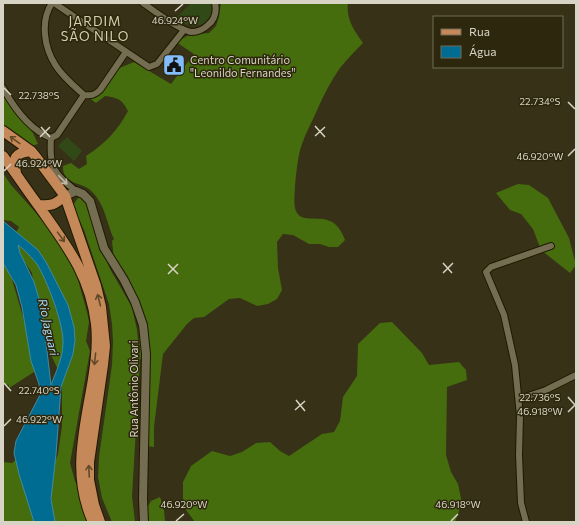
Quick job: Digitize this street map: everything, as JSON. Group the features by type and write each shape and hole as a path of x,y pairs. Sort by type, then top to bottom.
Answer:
{"main road":[{"path":"3,131 31,151 46,169 64,196 96,286 101,307 105,346 89,462 94,505 100,522"},
{"path":"16,173 14,162 15,157 23,152 31,151"},
{"path":"3,156 71,252 84,276 91,300 96,325 96,357 80,458 83,490 93,522"},
{"path":"38,205 48,206 55,204 64,196"}],"street":[{"path":"126,52 100,90 90,96 84,95 56,66 48,50 44,27 45,16 53,3 126,52 145,66 149,67 157,64 184,30"},
{"path":"143,3 184,30 191,32 204,29 211,22 216,13 215,3"},
{"path":"3,88 10,100 34,129 42,135 51,138 57,135 84,95"},
{"path":"51,138 51,163 64,182 76,191"},
{"path":"64,196 76,191"},
{"name":"Rua Antônio Olivari","path":"76,191 83,194 90,202 104,248 124,280 135,302 143,325 146,354 143,499 144,522"},
{"path":"526,522 521,503 519,399 513,352 501,307 487,275 488,270 551,246"},
{"path":"519,399 546,390 576,374"}],"green space":[{"path":"191,3 210,3 212,11 211,17 202,24 196,26 182,23 176,18"},
{"path":"221,3 348,3 349,19 363,43 340,68 305,135 298,159 294,198 296,211 300,216 305,218 326,220 333,223 340,229 345,240 338,247 329,247 320,244 309,244 293,235 283,234 277,242 278,268 282,290 277,299 268,304 257,306 240,298 229,299 204,317 194,318 187,324 163,354 154,427 154,447 145,446 143,367 140,357 138,317 114,260 112,241 114,239 102,206 99,200 89,189 67,178 64,173 63,166 71,163 79,169 87,164 86,156 110,136 120,125 128,111 124,104 116,98 105,96 96,103 88,97 100,94 117,69 134,62 171,84 194,54 176,42 189,35 209,33 216,26"},
{"path":"3,93 33,133 38,144 29,147 3,129"},
{"path":"67,137 82,151 74,161 58,146"},
{"path":"3,173 11,185 70,251 87,312 89,322 86,341 90,351 70,463 75,481 93,522 53,522 51,487 62,426 62,378 40,332 32,273 20,255 14,236 19,227 11,221 3,220"},
{"path":"518,184 529,185 548,198 569,238 576,265 570,273 541,250 533,229 521,214 510,210 496,193"},
{"path":"81,197 86,198 100,246 110,269 132,307 137,330 140,361 132,496 135,522 112,522 102,498 98,477 99,457 112,365 112,324 109,304 74,204 77,199"},
{"path":"3,258 8,266 39,371 34,372 9,388 9,385 3,384"},
{"path":"392,322 422,353 429,365 459,362 466,370 467,380 447,387 446,455 451,472 458,484 462,503 455,522 195,522 183,506 183,482 191,466 212,451 230,456 242,452 256,443 270,442 280,451 289,456 322,434 334,432 340,421 343,397 357,376 358,344 380,323"},
{"path":"20,457 34,522 3,522 3,462 12,463"},
{"path":"160,497 164,509 165,522 139,522 151,501"}],"water":[{"path":"3,221 38,250 46,262 68,305 74,327 75,340 73,354 61,387 51,499 55,522 34,522 14,453 16,441 40,395 39,384 31,361 22,307 16,285 3,263","holes":["18,245 37,264 41,271 50,291 61,325 63,335 62,354 51,385 42,309 34,282 20,253"]}],"place":[{"name":"Centro Comunitário \"Leonildo Fernandes\"","path":"174,65"}],"district":[{"name":"JARDIM SÃO NILO","path":"95,28"}],"water label":[{"name":"Rio Jaguari","path":"49,327"}]}
